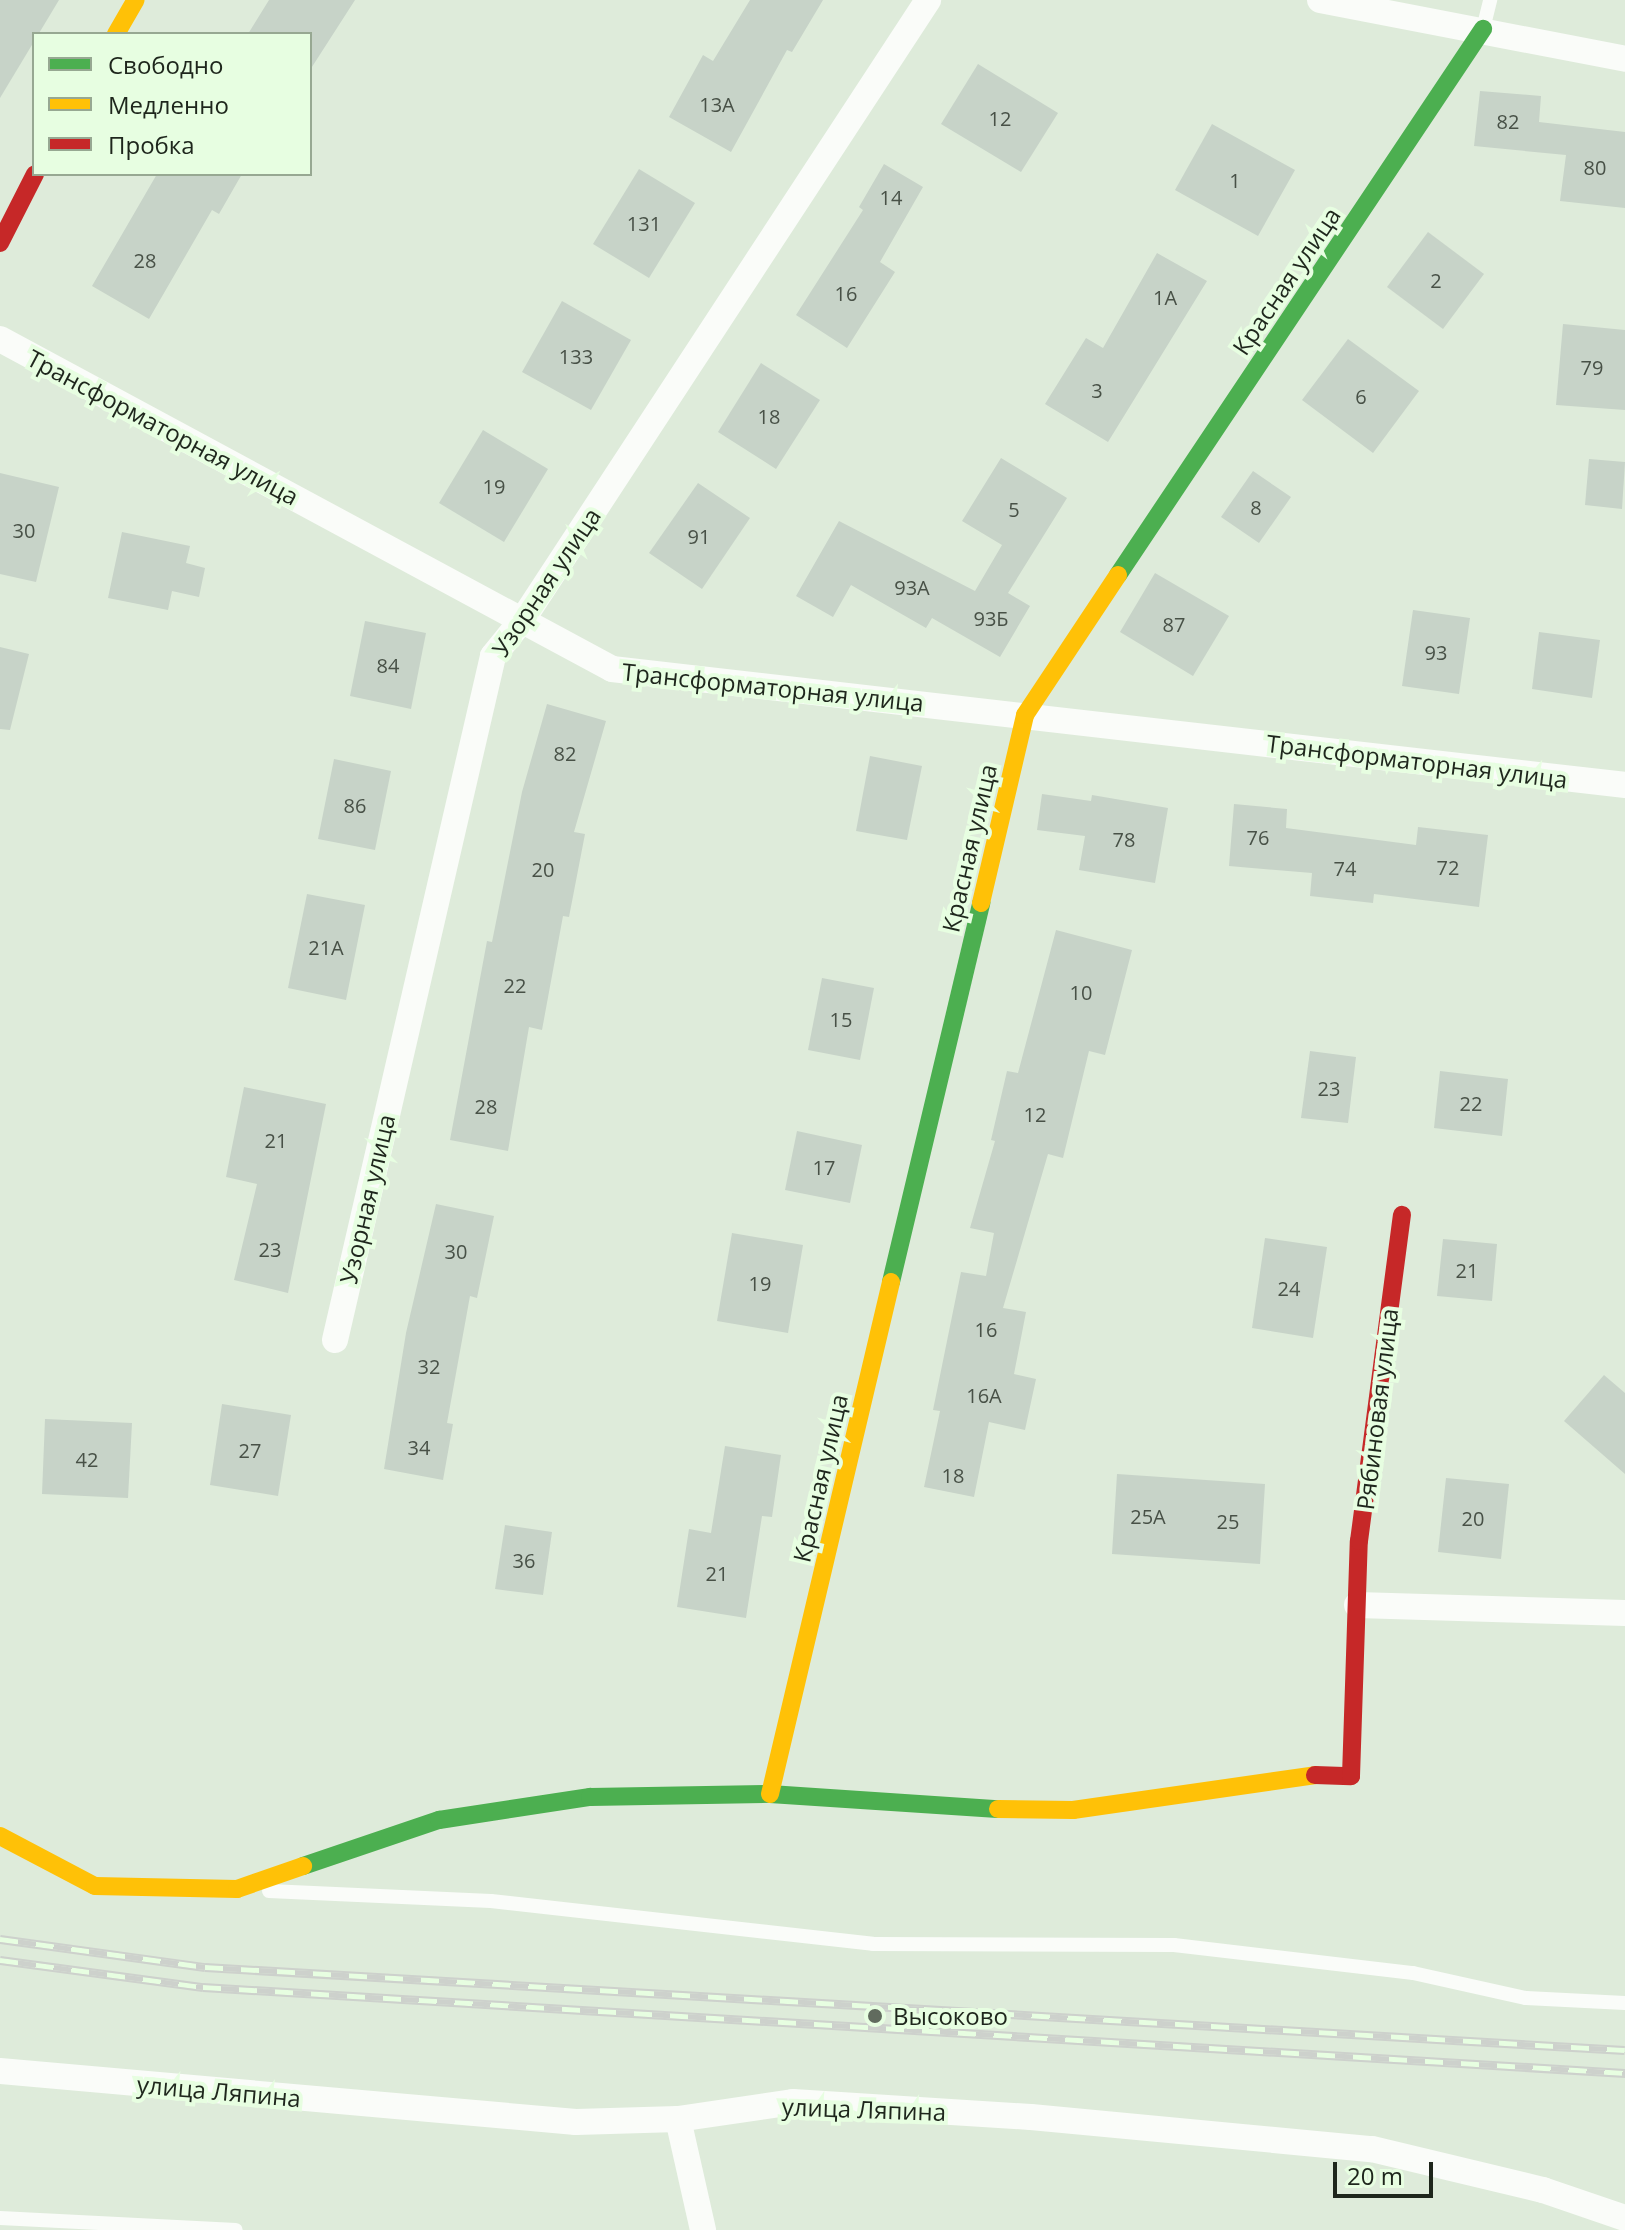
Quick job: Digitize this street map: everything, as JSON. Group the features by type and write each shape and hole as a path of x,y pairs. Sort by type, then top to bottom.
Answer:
{"street":[{"path":"117,32 136,0"},
{"name":"Узорная улица","path":"335,1340 493,656 523,619 928,0"},
{"path":"1320,0 1483,29 1625,59"},
{"name":"Красная улица","path":"770,1794 1025,715 1483,29"},
{"path":"0,243 34,176"},
{"name":"Трансформаторная улица","path":"0,339 612,669 1625,785"},
{"name":"Рябиновая улица","path":"770,1794 934,1809 1073,1810 1181,1797 1299,1775 1351,1776 1359,1541 1402,1215"},
{"path":"1357,1605 1625,1613"},
{"path":"0,1836 95,1886 237,1889 439,1820 590,1797 770,1794"},
{"name":"улица Ляпина","path":"0,2071 547,2120 678,2119 793,2102 1031,2117 1372,2149 1543,2190 1625,2218"},
{"path":"678,2119 703,2230"}],"lane":[{"path":"1483,29 1490,0"},
{"path":"237,1889 491,1901 873,1944 1174,1945 1413,1973 1526,1998 1625,2003"},
{"path":"0,2218 236,2230"}],"building":[{"path":"0,0 59,0 40,32 32,32 32,45 0,98"},
{"path":"269,0 355,0 312,67 312,32 249,32"},
{"path":"750,0 823,0 792,52 787,50 731,152 669,117 703,55 713,61"},
{"path":"978,64 1058,113 1021,172 941,124"},
{"path":"1480,91 1541,96 1539,122 1625,132 1625,208 1560,201 1566,155 1474,146"},
{"path":"1212,124 1295,170 1258,236 1175,190"},
{"path":"884,164 923,187 880,262 895,272 847,348 796,315 863,210 859,207"},
{"path":"639,169 695,203 649,278 593,244"},
{"path":"156,176 241,176 219,214 212,210 149,319 92,286"},
{"path":"1428,232 1484,274 1443,329 1387,287"},
{"path":"1157,253 1207,281 1108,442 1045,404 1086,338 1103,348"},
{"path":"562,301 631,340 591,410 522,372"},
{"path":"1563,324 1625,330 1625,410 1556,405"},
{"path":"1348,339 1419,391 1373,453 1302,400"},
{"path":"761,363 820,400 776,469 718,432"},
{"path":"483,430 548,469 504,542 439,503"},
{"path":"1001,458 1067,498 1008,593 1030,606 1000,657 932,618 926,628 851,585 833,617 796,596 839,521 975,591 1002,545 962,521"},
{"path":"1589,459 1625,462 1622,509 1585,505"},
{"path":"1253,471 1291,497 1259,543 1221,517"},
{"path":"0,473 59,487 36,582 0,574"},
{"path":"698,483 750,518 702,589 649,553"},
{"path":"122,532 190,546 186,563 205,568 199,597 172,591 168,610 108,598"},
{"path":"1155,573 1229,616 1193,676 1120,632"},
{"path":"1413,610 1470,618 1459,694 1402,686"},
{"path":"365,621 426,633 411,709 350,696"},
{"path":"1539,632 1600,640 1592,698 1532,689"},
{"path":"0,647 29,654 10,730 0,729"},
{"path":"547,704 606,721 574,832 585,834 569,917 563,916 542,1030 529,1027 508,1151 450,1140 487,941 492,942 522,792"},
{"path":"870,756 922,766 907,840 856,831"},
{"path":"334,759 391,771 375,850 318,839"},
{"path":"1042,794 1091,801 1092,795 1168,808 1155,883 1079,870 1085,836 1037,830"},
{"path":"1234,804 1287,809 1286,828 1416,845 1418,827 1488,835 1479,907 1374,894 1373,903 1310,896 1312,873 1229,866"},
{"path":"307,894 365,905 346,1000 288,988"},
{"path":"1056,930 1132,950 1105,1055 1089,1051 1063,1158 1048,1154 1003,1308 1026,1312 1014,1374 1036,1379 1025,1430 989,1422 974,1497 924,1487 940,1411 933,1410 961,1272 986,1276 994,1233 970,1228 995,1141 991,1140 1007,1071 1018,1073"},
{"path":"822,978 874,988 860,1060 808,1050"},
{"path":"1310,1051 1356,1057 1348,1123 1301,1118"},
{"path":"1440,1071 1508,1079 1502,1136 1434,1128"},
{"path":"244,1087 326,1104 288,1293 234,1280 257,1184 226,1177"},
{"path":"797,1131 862,1145 850,1203 785,1190"},
{"path":"436,1204 494,1216 477,1298 470,1296 447,1423 453,1424 443,1480 384,1469 406,1333"},
{"path":"732,1233 803,1245 788,1333 717,1321"},
{"path":"1265,1238 1327,1247 1313,1338 1252,1328"},
{"path":"1443,1239 1497,1244 1492,1301 1437,1296"},
{"path":"1604,1375 1625,1393 1625,1474 1564,1421"},
{"path":"222,1404 291,1415 278,1496 210,1485"},
{"path":"45,1419 132,1423 128,1498 42,1494"},
{"path":"725,1446 781,1455 772,1517 762,1516 746,1618 677,1607 689,1529 711,1533"},
{"path":"1117,1474 1265,1484 1260,1564 1112,1554"},
{"path":"1446,1478 1509,1484 1501,1559 1438,1552"},
{"path":"505,1525 552,1532 543,1595 495,1589"}],"railway":[{"path":"0,1939 205,1967 1625,2050"},
{"path":"0,1960 203,1987 1625,2073"}],"traffic: fast":[{"path":"1118,575 1483,29"},
{"path":"891,1282 981,903"},
{"path":"303,1866 439,1820 590,1797 770,1794 998,1809"}],"traffic: slow":[{"path":"117,32 136,0"},
{"path":"981,903 1025,715 1118,575"},
{"path":"770,1794 891,1282"},
{"path":"998,1809 1073,1810 1315,1775"},
{"path":"0,1836 95,1886 237,1889 303,1866"}],"traffic: jam":[{"path":"0,243 34,176"},
{"path":"1315,1775 1351,1776 1359,1541 1402,1215"}],"place":[{"name":"Высоково","path":"875,2016"}]}
